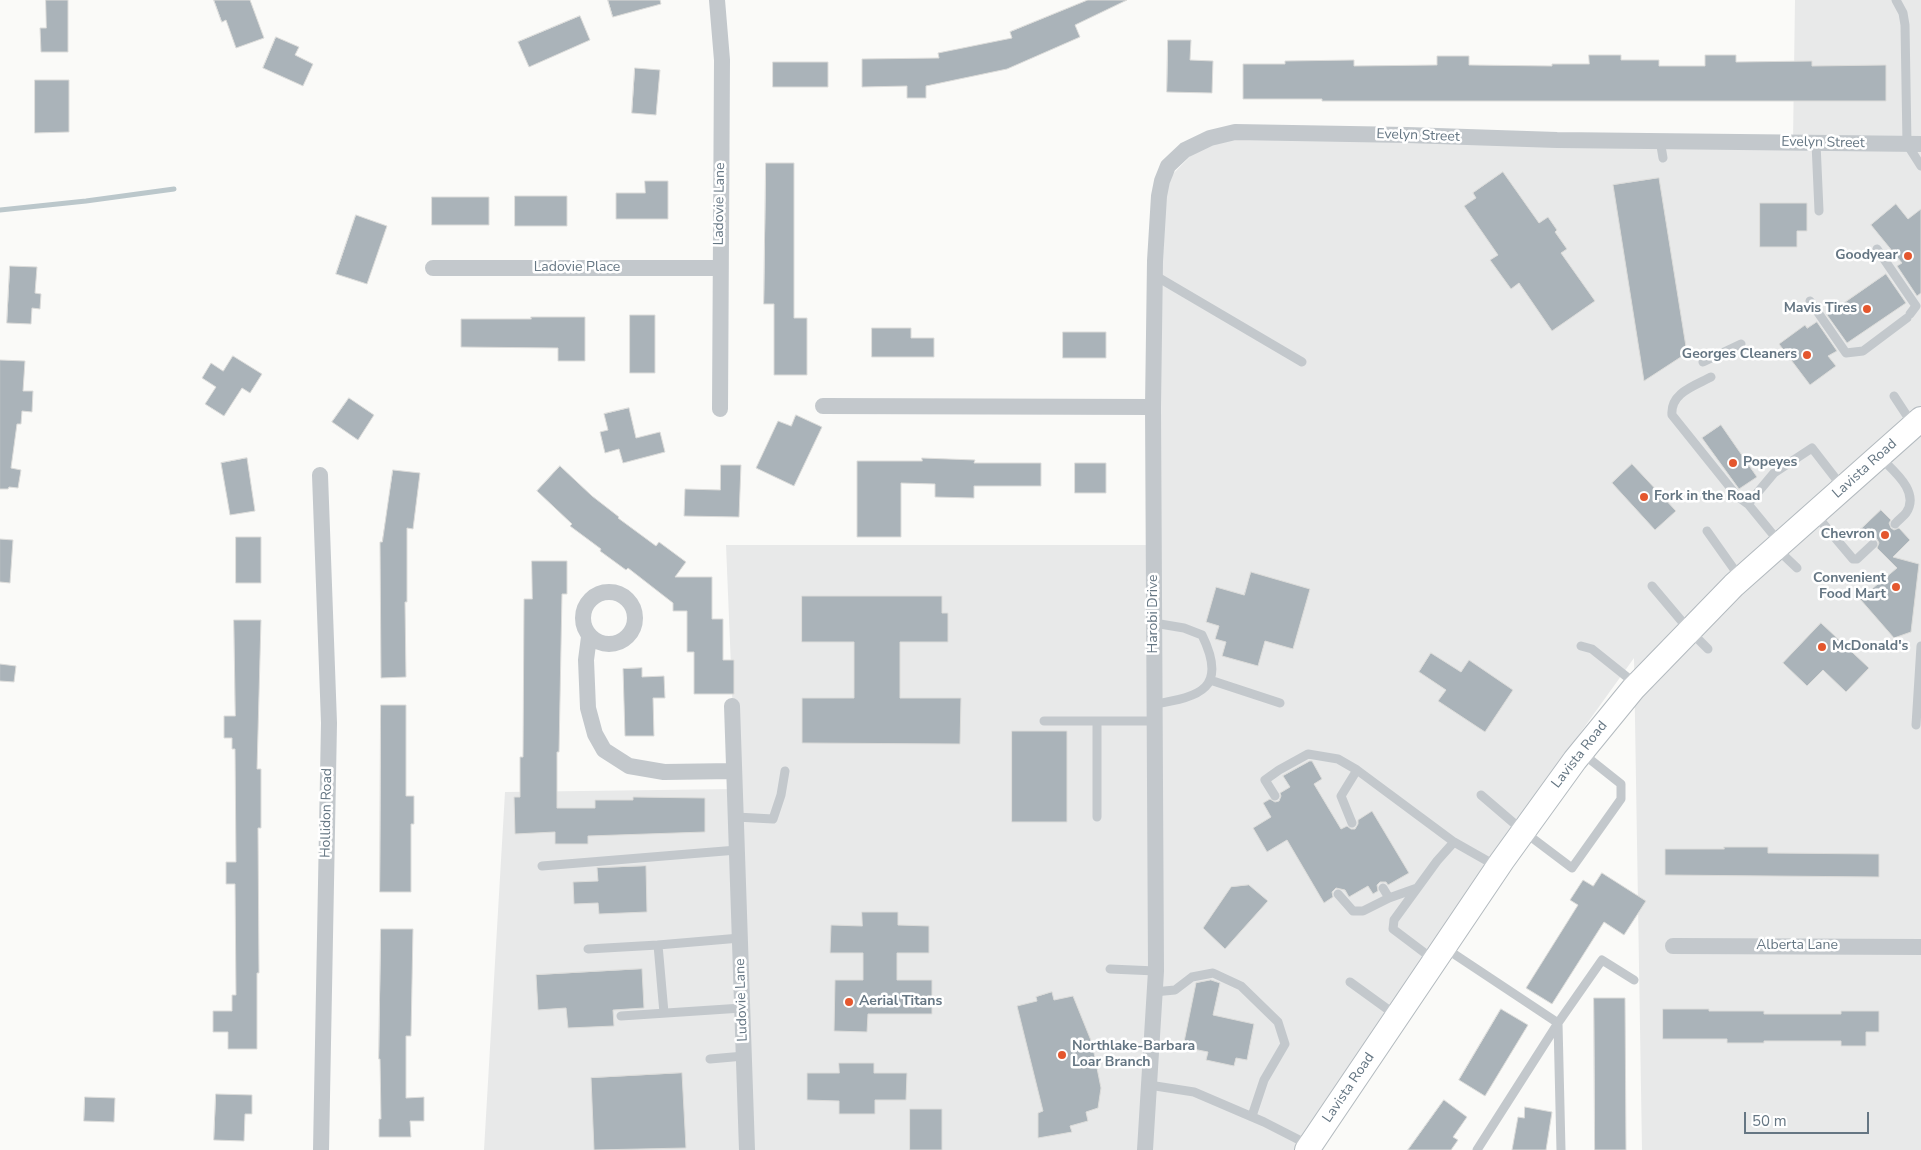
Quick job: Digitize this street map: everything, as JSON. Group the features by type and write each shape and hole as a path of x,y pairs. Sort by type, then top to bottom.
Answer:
{"main road":[{"name":"Lavista Road","path":"1308,1148 1523,831 1581,752 1637,685 1741,579 1917,422"}],"street":[{"name":"Ladovie Lane","path":"717,0 722,60 720,409"},
{"name":"Evelyn Street","path":"1153,407 1154,275 1159,196 1162,181 1168,166 1185,150 1210,138 1235,132 1557,140 1660,140 1705,147 1816,143 1914,144"},
{"name":"Ladovie Place","path":"433,268 720,268"},
{"path":"823,406 1153,407"},
{"name":"Harobi Drive","path":"1145,1150 1156,971 1153,407"},
{"name":"Hollidon Road","path":"320,475 329,723 321,1150"},
{"path":"590,637 586,660 588,708 595,734 604,750 629,766 664,772 734,771"},
{"name":"Ludovie Lane","path":"732,706 747,1150"},
{"name":"Alberta Lane","path":"1673,946 1921,947"}],"lane":[{"path":"1896,0 1903,13 1905,26 1914,144 1921,166"},
{"path":"1660,140 1663,158"},
{"path":"1816,143 1819,211"},
{"path":"1810,301 1846,354 1863,351 1908,316 1916,306 1878,249"},
{"path":"1154,275 1302,362"},
{"path":"1703,362 1741,344"},
{"path":"1711,377 1681,393 1674,400 1671,408 1672,415 1737,496 1748,504 1796,568"},
{"path":"1894,396 1917,422"},
{"path":"1748,504 1774,473 1812,448 1843,488"},
{"path":"1879,456 1908,487 1910,494 1907,512 1895,524"},
{"path":"1814,514 1853,559 1857,559 1873,544"},
{"path":"1707,530 1741,579"},
{"path":"1652,586 1708,649"},
{"path":"1154,623 1184,628 1202,636 1210,651 1214,669 1210,680 1200,692 1184,699 1154,704"},
{"path":"1581,646 1592,649 1637,685"},
{"path":"1916,725 1921,646"},
{"path":"1210,680 1280,702"},
{"path":"1044,721 1154,721"},
{"path":"1097,721 1097,817"},
{"path":"1481,794 1523,831 1572,868 1621,800 1621,784 1581,752"},
{"path":"1275,796 1265,780 1278,770 1308,754 1338,759 1357,770 1454,842 1498,867"},
{"path":"1352,823 1341,796 1357,770"},
{"path":"736,817 773,819 781,795 785,771"},
{"path":"1454,842 1437,861 1394,920 1393,929 1558,1023"},
{"path":"542,866 737,850"},
{"path":"1383,888 1389,898"},
{"path":"1338,894 1353,911 1363,911 1389,898 1417,888"},
{"path":"588,948 658,945 740,938"},
{"path":"658,945 664,1013"},
{"path":"1477,1150 1558,1023 1602,960 1634,980"},
{"path":"1110,969 1156,971"},
{"path":"1154,992 1175,990 1192,977 1213,973 1241,986 1278,1022 1285,1044 1264,1080 1252,1116"},
{"path":"1350,982 1397,1016"},
{"path":"621,1016 742,1008"},
{"path":"1558,1023 1560,1150"},
{"path":"710,1058 744,1056"},
{"path":"1149,1085 1194,1092 1252,1116 1308,1148"}],"shaded area":[{"path":"1795,0 1921,0 1921,1150 1642,1150 1634,658 1466,892 1336,1126 1312,1150 484,1150 505,792 736,789 726,545 1147,545 1167,180 1213,133 1793,141"}],"building":[{"path":"46,0 68,0 68,52 41,52 40,28 46,28"},
{"path":"214,0 250,0 264,38 236,48 226,20 222,22"},
{"path":"608,0 660,0 661,4 613,17"},
{"path":"1088,0 1127,0 1075,25 1080,37 1007,69 926,86 926,98 907,98 907,86 862,87 862,59 939,58 938,53 1012,38 1010,32"},
{"path":"580,16 590,40 529,67 518,42"},
{"path":"276,37 299,47 295,55 313,64 303,86 263,68"},
{"path":"1168,40 1191,40 1190,60 1213,61 1212,93 1167,92"},
{"path":"1589,55 1621,55 1621,60 1659,60 1659,66 1705,66 1705,55 1736,55 1736,62 1812,61 1812,66 1886,65 1886,101 1322,101 1322,99 1243,99 1243,64 1285,64 1285,61 1354,60 1354,66 1437,65 1437,56 1469,56 1469,65 1552,66 1552,64 1589,64"},
{"path":"773,62 828,62 828,87 773,87"},
{"path":"635,68 660,70 656,115 632,113"},
{"path":"35,80 69,80 69,132 35,133"},
{"path":"766,163 794,163 794,318 807,318 807,375 774,375 774,304 764,304"},
{"path":"1503,172 1539,223 1548,217 1557,230 1555,232 1567,249 1561,253 1595,301 1552,331 1519,283 1511,289 1490,260 1498,255 1464,206 1476,198 1473,193"},
{"path":"1659,178 1687,353 1644,381 1613,185"},
{"path":"645,181 668,181 668,219 616,219 616,193 645,193"},
{"path":"515,196 567,196 567,226 515,226"},
{"path":"432,197 489,197 489,225 432,225"},
{"path":"1760,203 1807,203 1807,231 1797,231 1797,247 1760,247"},
{"name":"Goodyear","path":"1896,204 1908,219 1921,209 1921,293 1917,296 1897,266 1902,263 1871,225"},
{"path":"356,215 387,226 367,284 336,274"},
{"path":"10,266 37,267 35,293 41,294 40,309 32,308 31,324 7,323"},
{"name":"Mavis Tires","path":"1886,274 1906,303 1847,343 1827,315"},
{"path":"630,315 655,315 655,373 630,373"},
{"path":"531,317 585,317 585,361 558,361 558,348 461,347 461,319 531,319"},
{"name":"Georges Cleaners","path":"1817,322 1837,351 1828,356 1836,366 1810,385 1779,344 1805,325 1807,328"},
{"path":"872,328 911,328 911,338 934,338 934,357 872,357"},
{"path":"1063,332 1106,332 1106,358 1063,358"},
{"path":"233,356 262,374 250,393 242,388 224,416 205,404 216,387 202,378 211,363 223,371"},
{"path":"0,360 25,361 23,391 33,391 32,412 22,411 21,424 17,424 11,468 21,470 18,488 0,489"},
{"path":"349,398 374,415 358,440 332,422"},
{"path":"629,408 636,438 660,432 665,452 623,463 619,449 605,453 600,432 608,430 604,414"},
{"path":"796,415 822,427 794,486 756,468 778,421 791,426"},
{"name":"Popeyes","path":"1721,425 1757,477 1739,489 1702,438"},
{"path":"247,458 255,511 230,515 221,463"},
{"path":"922,458 975,460 974,463 1041,463 1041,486 974,486 974,498 935,497 935,484 901,483 901,537 857,537 857,461 922,461"},
{"path":"1075,463 1106,463 1106,493 1075,493"},
{"name":"Fork in the Road","path":"1632,464 1676,511 1655,530 1612,483"},
{"path":"721,465 741,465 739,517 684,516 685,489 720,490"},
{"path":"560,466 618,518 656,546 659,542 686,562 675,577 712,577 712,619 723,619 723,660 734,660 734,694 694,694 694,652 687,652 687,611 673,611 673,603 628,568 626,570 600,551 601,549 570,526 572,524 537,491"},
{"path":"393,470 420,473 413,529 407,528 407,602 405,602 406,677 381,678 380,542 382,542"},
{"path":"1881,510 1891,520 1889,523 1891,528 1894,530 1899,528 1910,540 1893,557 1919,564 1911,632 1894,638 1860,599 1897,568 1877,548 1879,543 1877,539 1869,539 1860,530"},
{"path":"236,537 261,537 261,583 236,583"},
{"path":"0,539 13,540 10,583 0,582"},
{"path":"532,561 567,561 567,594 562,594 557,808 595,808 595,800 633,800 633,797 705,798 705,832 588,836 588,844 555,844 555,832 515,834 514,797 520,797 520,757 523,757 524,599 532,599"},
{"path":"1251,572 1310,589 1293,649 1265,641 1258,666 1222,656 1226,642 1215,639 1219,626 1206,622 1216,587 1244,595"},
{"path":"802,596 942,596 942,613 948,613 948,642 900,642 900,698 961,698 960,744 802,743 802,698 854,698 854,642 802,642"},
{"path":"234,620 261,620 257,769 261,769 261,828 258,828 259,973 257,973 257,1049 228,1049 228,1032 213,1032 213,1011 232,1011 232,995 236,995 235,884 226,884 226,862 236,862 235,749 232,749 232,738 224,738 224,716 235,716"},
{"name":"McDonald's","path":"1821,623 1869,668 1846,692 1823,670 1807,686 1783,663"},
{"path":"1431,653 1461,672 1469,660 1513,690 1485,732 1438,701 1446,690 1419,672"},
{"path":"0,664 16,666 14,682 0,681"},
{"path":"642,668 642,677 664,676 665,698 653,698 654,736 625,736 623,669"},
{"path":"381,705 406,705 406,796 414,796 414,824 411,824 411,892 380,892"},
{"path":"1012,731 1067,731 1067,822 1012,822"},
{"path":"1312,761 1322,779 1314,784 1341,829 1347,826 1355,829 1358,820 1372,811 1409,873 1388,885 1386,882 1380,882 1377,885 1378,891 1373,894 1368,886 1349,897 1345,890 1336,888 1332,892 1333,897 1324,903 1287,840 1267,852 1253,828 1271,817 1263,803 1270,799 1275,802 1279,801 1280,793 1290,787 1283,776"},
{"path":"1724,847 1768,847 1768,853 1879,854 1879,877 1665,875 1665,849 1724,849"},
{"path":"646,866 647,912 599,914 598,903 574,904 573,882 598,881 597,868"},
{"path":"1602,873 1646,901 1624,935 1604,922 1552,1004 1526,988 1578,905 1570,900 1583,880 1593,886"},
{"path":"1249,885 1268,901 1225,949 1203,928 1231,887"},
{"path":"862,912 898,912 898,925 929,926 929,953 897,953 897,980 932,980 932,1014 868,1014 867,1032 834,1031 835,980 863,980 863,953 830,953 831,925 862,926"},
{"path":"381,929 413,929 411,1036 406,1036 406,1098 424,1097 424,1121 410,1121 411,1137 379,1137 379,1119 381,1119 379,1059"},
{"path":"642,969 644,1008 613,1010 614,1026 568,1028 566,1008 538,1010 536,975"},
{"path":"1211,980 1220,983 1213,1015 1254,1024 1247,1060 1236,1058 1234,1066 1206,1060 1208,1052 1183,1047 1196,983"},
{"name":"Northlake-Barbara Loar Branch","path":"1052,992 1054,1000 1073,996 1092,1043 1101,1088 1098,1108 1086,1112 1088,1121 1070,1126 1072,1132 1038,1138 1038,1113 1043,1111 1017,1006 1037,1001 1036,997"},
{"path":"1594,998 1625,998 1626,1150 1595,1150"},
{"path":"1501,1009 1528,1025 1485,1096 1459,1080"},
{"path":"1663,1009 1764,1011 1764,1014 1841,1014 1841,1011 1879,1011 1879,1032 1866,1032 1866,1046 1841,1046 1841,1041 1727,1043 1727,1039 1663,1039"},
{"path":"839,1063 874,1063 874,1073 907,1073 906,1100 875,1100 875,1114 839,1114 839,1101 807,1100 807,1073 839,1073"},
{"path":"682,1073 686,1148 594,1150 591,1078"},
{"path":"216,1094 252,1095 252,1114 245,1114 244,1141 214,1140"},
{"path":"85,1097 115,1098 114,1122 84,1121"},
{"path":"1444,1100 1467,1117 1453,1137 1458,1140 1451,1150 1408,1150"},
{"path":"1525,1107 1552,1112 1546,1150 1512,1150 1518,1117 1524,1118"},
{"path":"910,1109 942,1109 942,1150 910,1150"}],"waterway":[{"path":"0,210 174,189"}],"place":[{"name":"Goodyear","path":"1908,256"},
{"name":"Mavis Tires","path":"1867,309"},
{"name":"Georges Cleaners","path":"1807,355"},
{"name":"Popeyes","path":"1733,463"},
{"name":"Fork in the Road","path":"1644,497"},
{"name":"Chevron","path":"1885,535"},
{"name":"Convenient Food Mart","path":"1896,587"},
{"name":"McDonald's","path":"1822,647"},
{"name":"Aerial Titans","path":"849,1002"},
{"name":"Northlake-Barbara Loar Branch","path":"1062,1055"}]}
